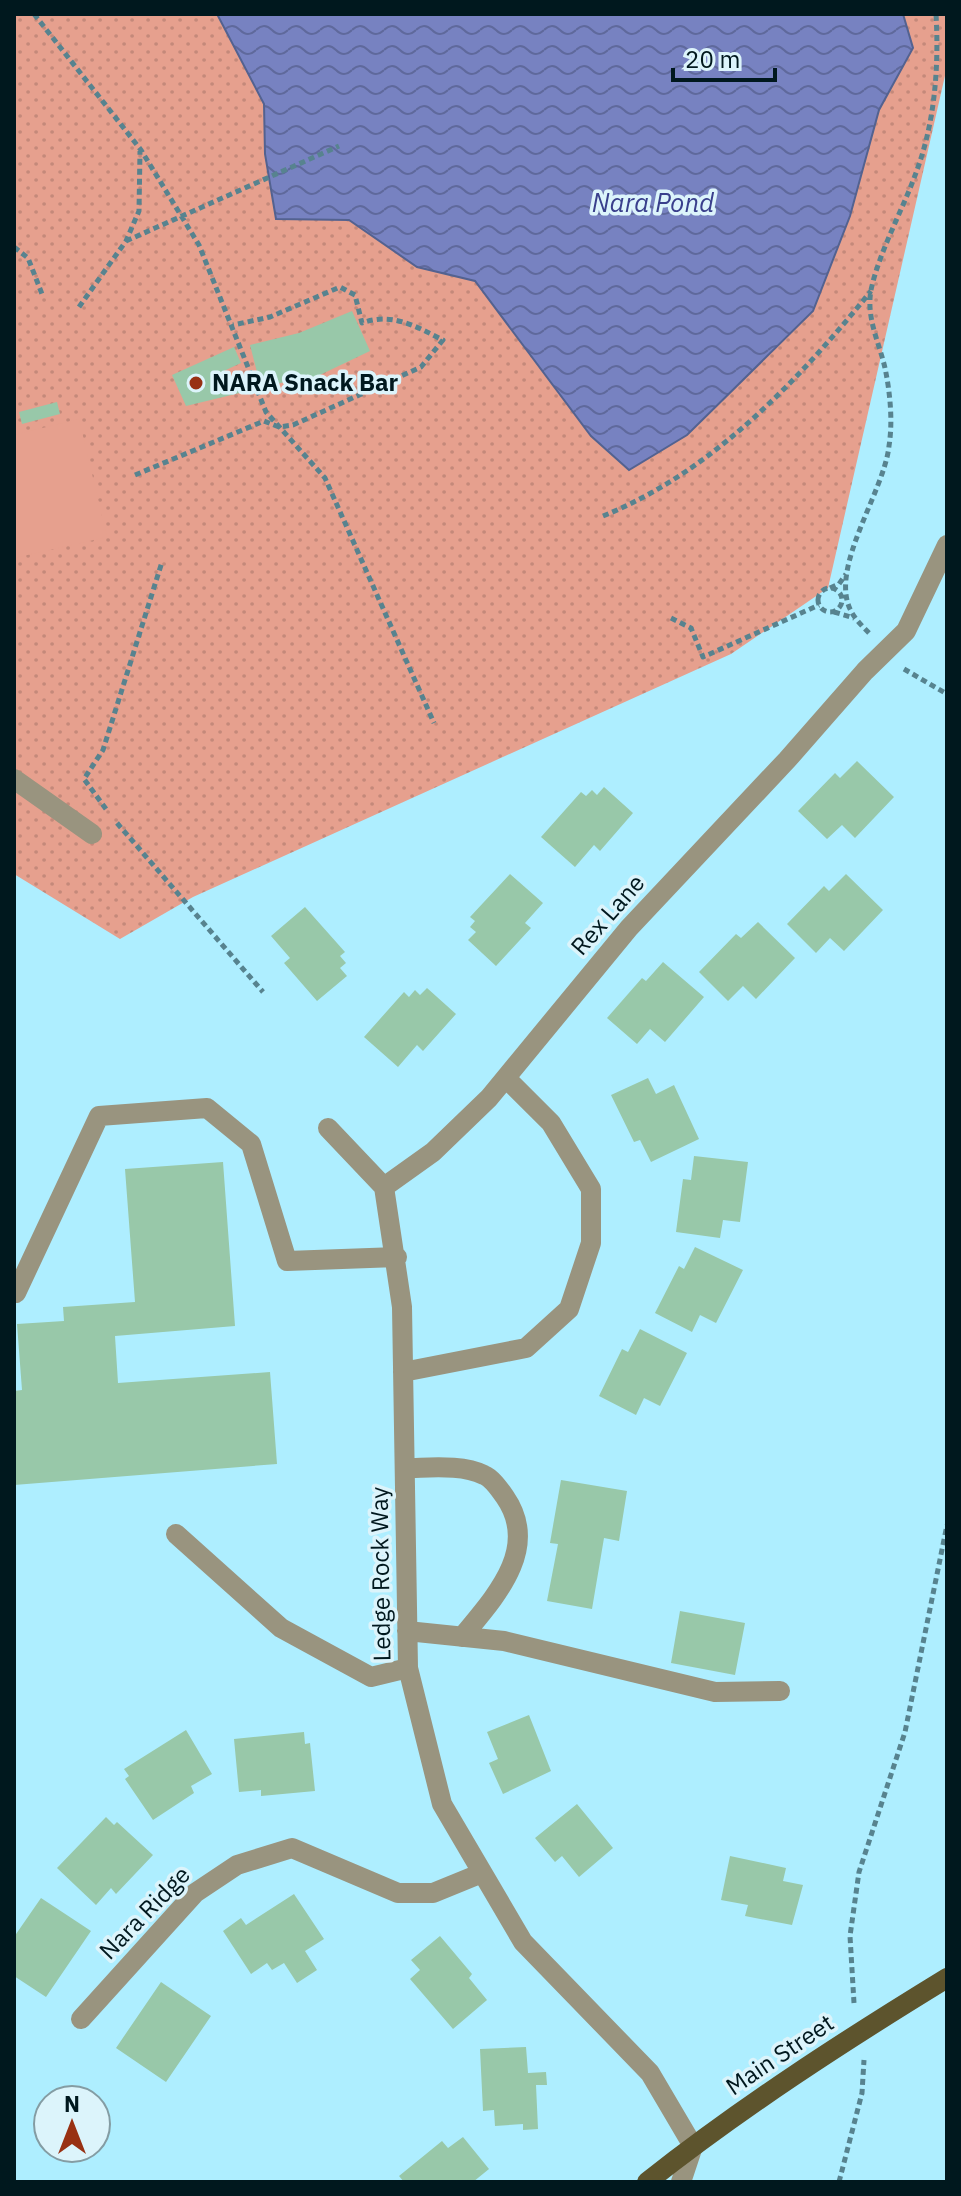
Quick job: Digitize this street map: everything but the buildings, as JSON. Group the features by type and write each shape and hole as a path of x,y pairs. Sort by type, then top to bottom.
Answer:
{"main road":[{"name":"Main Street","path":"647,2182 693,2146 861,2031 947,1978"}],"street":[{"name":"Rex Lane","path":"384,1187 433,1152 506,1078 629,928 787,760 865,671 906,631 947,545"},
{"path":"14,779 92,834"},
{"path":"403,1372 526,1348 569,1309 591,1243 591,1189 551,1123 506,1078"},
{"path":"16,1293 99,1116 207,1108 251,1144 287,1261 397,1257"},
{"path":"328,1128 384,1187"},
{"name":"Ledge Rock Way","path":"384,1187 397,1257 402,1307 408,1668 442,1804 523,1942 650,2073 693,2146"},
{"path":"405,1468 460,1469 486,1475 512,1507 517,1538 514,1566 506,1584 462,1637"},
{"path":"176,1534 281,1628 371,1677 408,1668"},
{"path":"407,1631 504,1641 715,1692 780,1691"},
{"name":"Nara Ridge","path":"81,2019 195,1893 237,1865 292,1848 398,1893 433,1893 482,1873"},
{"path":"681,2182 693,2146"}],"path":[{"path":"34,14 141,150 182,215 233,325 266,412 325,478 434,723"},
{"path":"603,516 644,500 689,471 753,417 827,346 871,291 925,139 936,81 936,14"},
{"path":"126,241 339,146"},
{"path":"79,307 126,241 139,211 141,150"},
{"path":"14,247 28,258 42,294"},
{"path":"135,475 264,421 279,427 293,425 421,367 443,340 394,319 379,316 362,323 355,295 340,287 270,317 233,325"},
{"path":"858,622 846,597 848,570 868,508 884,479 890,445 890,407 885,367 873,334 871,291"},
{"path":"162,562 103,750 84,779 263,992"},
{"path":"848,570 839,584 821,592 819,605 825,612 846,613 904,669 947,694"},
{"path":"827,589 841,596 840,607 833,612"},
{"path":"671,618 691,628 703,657 819,605"},
{"path":"839,2182 862,2093 861,2031 850,1970 853,1905 866,1843 905,1732 947,1525"}],"shaded area":[{"path":"14,14 947,14 947,67 828,588 731,654 193,897 120,939 14,874"},
{"path":"79,419 107,537 14,558 14,435"}],"water":[{"name":"Nara Pond","path":"217,14 903,14 913,48 879,110 850,216 813,311 687,435 629,470 591,436 475,281 417,267 349,220 276,219 265,154 264,104"}],"place":[{"name":"NARA Snack Bar","path":"196,383"}]}
